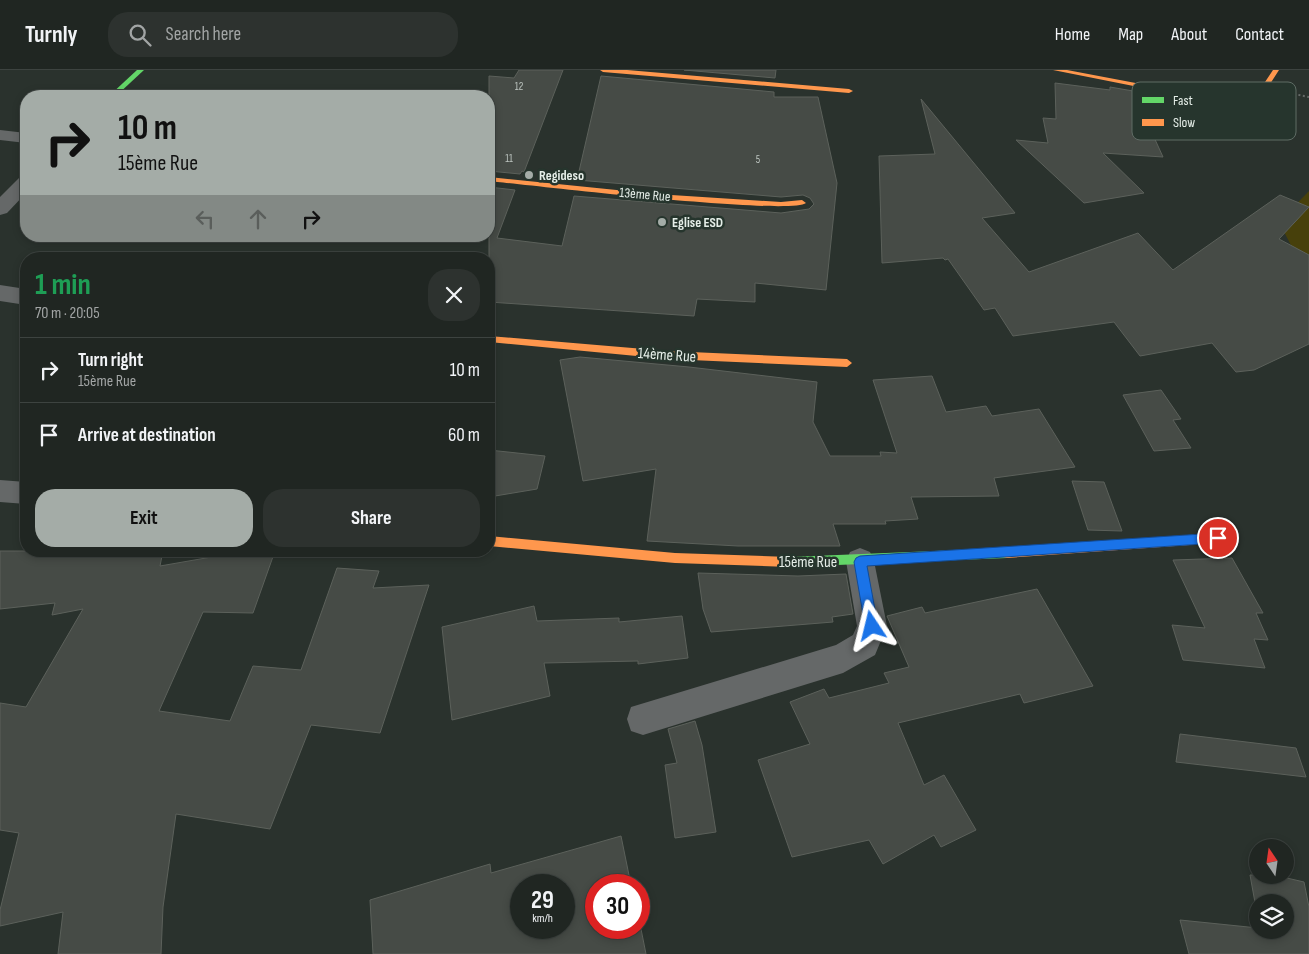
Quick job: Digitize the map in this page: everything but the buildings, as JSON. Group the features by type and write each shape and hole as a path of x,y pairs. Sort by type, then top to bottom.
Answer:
{"street":[{"path":"119,90 141,70"},
{"path":"603,70 849,91"},
{"path":"1056,70 1132,84"},
{"path":"1269,82 1276,70"},
{"path":"0,135 20,137"},
{"name":"13ème Rue","path":"495,180 675,197 781,205 802,203"},
{"path":"0,209 20,188"},
{"path":"0,293 20,296"},
{"name":"14ème Rue","path":"495,340 668,355 847,363"},
{"path":"0,491 20,493"},
{"name":"15ème Rue","path":"495,542 642,556 737,561 860,562 1218,538"},
{"path":"643,719 843,658 864,645 872,626 860,562"}],"shaded area":[{"path":"1309,191 1309,269 1298,259 1279,222"}],"traffic: fast":[{"path":"119,90 141,70"},
{"path":"789,562 1007,553"}],"traffic: slow":[{"path":"603,70 849,91"},
{"path":"1056,70 1132,84"},
{"path":"1269,82 1276,70"},
{"path":"495,180 656,196 781,205 802,203"},
{"path":"495,340 668,355 847,363"},
{"path":"1007,553 1218,538"},
{"path":"495,542 675,558 789,562"}],"place":[{"name":"Regideso","path":"529,175"},
{"name":"Eglise ESD","path":"662,222"}],"route":[{"path":"872,626 860,562 1218,538"}]}
